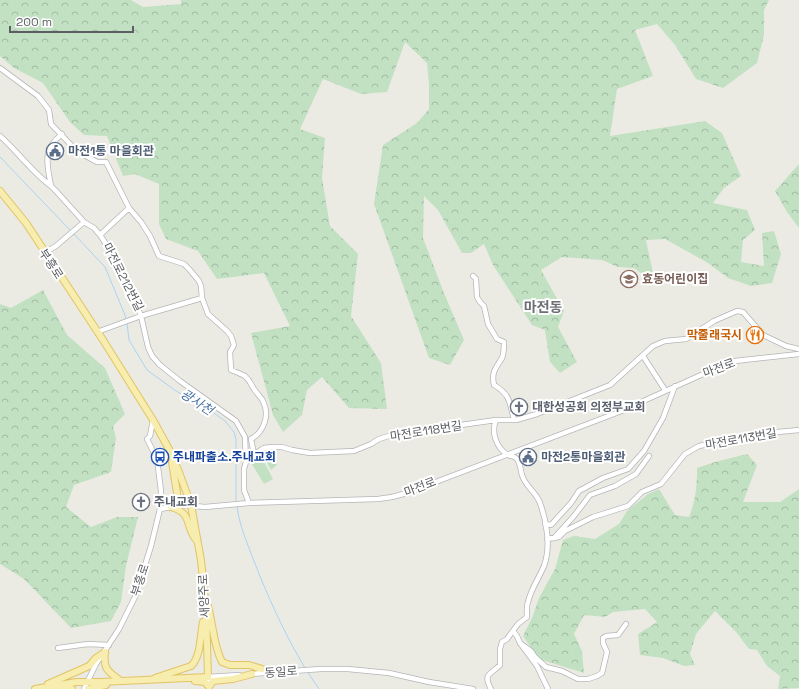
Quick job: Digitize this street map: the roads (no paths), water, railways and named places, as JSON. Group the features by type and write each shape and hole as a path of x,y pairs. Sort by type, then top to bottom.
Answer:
{"main road":[{"name":"부흥로","path":"0,191 26,223 153,420 170,450 191,505"},
{"path":"170,450 178,499 175,504 171,506"},
{"name":"새양주로","path":"191,505 201,560 208,677"},
{"path":"171,506 178,509 185,515 191,534 198,542"},
{"path":"204,593 212,622 216,651 222,662 230,665 249,665 272,672"},
{"path":"151,679 191,666 195,663 199,652 203,622 205,618"},
{"path":"105,652 105,668 110,673 124,681"},
{"path":"38,688 89,666 96,658 105,652"},
{"path":"168,679 205,682 209,688 214,681 233,679 252,674"},
{"name":"동일로","path":"88,681 208,677"},
{"path":"38,688 88,681"},
{"path":"88,689 124,681"},
{"path":"38,688 72,689"}],"street":[{"path":"0,68 38,96 49,110 51,124 77,151 97,162 106,162 129,208 142,222 159,256 184,264 199,281 202,298 208,314 231,336 234,345 230,352 231,370 247,377 265,405 266,417 262,430 257,436 251,439 254,454"},
{"path":"50,186 46,161 49,149 53,142 62,134"},
{"name":"마전로212번길","path":"0,136 21,156 40,178 56,191 84,222 94,228 100,235 117,261 139,317 202,298"},
{"path":"100,235 129,208"},
{"path":"44,252 56,246 84,222"},
{"path":"473,276 475,277 478,297 486,310 489,327 496,339 504,342 504,353 494,370 493,381 494,385 508,396 514,420"},
{"name":"마전로118번길","path":"246,462 254,454 264,448 282,447 310,453 354,451 379,439 395,434 421,429 496,420 514,420 537,414 610,385 653,346 665,341 686,339 714,321 737,311 743,312 763,335 786,346 799,349"},
{"path":"97,332 139,317 148,347 152,356 160,365 180,382 236,421 245,437 246,462 244,469 244,486 247,503"},
{"name":"마전로","path":"160,509 171,506 212,506 247,503 392,497 407,493 440,479 508,455 619,412 665,390 734,361 799,354"},
{"path":"643,356 665,390"},
{"path":"545,524 551,525 558,519 571,504 579,491 602,478 628,469 648,445 663,418 675,386"},
{"name":"부흥로","path":"84,689 96,664 119,629 135,597 151,546 160,509 161,491 157,459 147,440 150,436 153,420"},
{"path":"491,689 488,685 488,676 490,672 500,665 500,649 502,642 527,617 527,604 545,561 547,539 541,505 537,496 524,480 516,457 508,455 498,444 495,438 493,428 496,420"},
{"name":"마전로113번길","path":"547,539 559,537 565,531 593,517 628,506 642,492 662,484 685,454 699,446 757,434 799,430"},
{"path":"554,538 574,516 590,495 615,486 636,474 649,456"},
{"path":"520,643 531,651 546,667 578,679 588,679 602,673 607,652 603,638 606,636 618,635 626,624"},
{"path":"513,631 537,666 548,689"},
{"path":"58,648 88,644 109,644"},
{"name":"동일로","path":"208,677 322,669 348,669 389,673 429,682 473,689"},
{"name":"새양주로","path":"208,677 209,688"},
{"path":"452,686 461,689"}],"waterway":[{"name":"광사천","path":"0,157 70,230"},
{"name":"광사천","path":"74,234 105,267 126,320"},
{"name":"광사천","path":"127,323 129,340 147,370 176,391 201,404 225,421 234,432 236,439 236,503"},
{"name":"광사천","path":"237,506 243,532 276,614 305,668"},
{"name":"광사천","path":"307,671 319,689"}],"place":[{"name":"마전1통 마을회관","path":"55,151"},
{"name":"효동어린이집","path":"629,279"},
{"name":"막줄래국시","path":"755,335"},
{"name":"대한성공회 의정부교회","path":"519,407"},
{"name":"주내파출소.주내교회","path":"160,457"},
{"name":"마전2통마을회관","path":"528,457"},
{"name":"주내교회","path":"141,502"}],"district":[{"name":"마전동","path":"543,307"}]}
